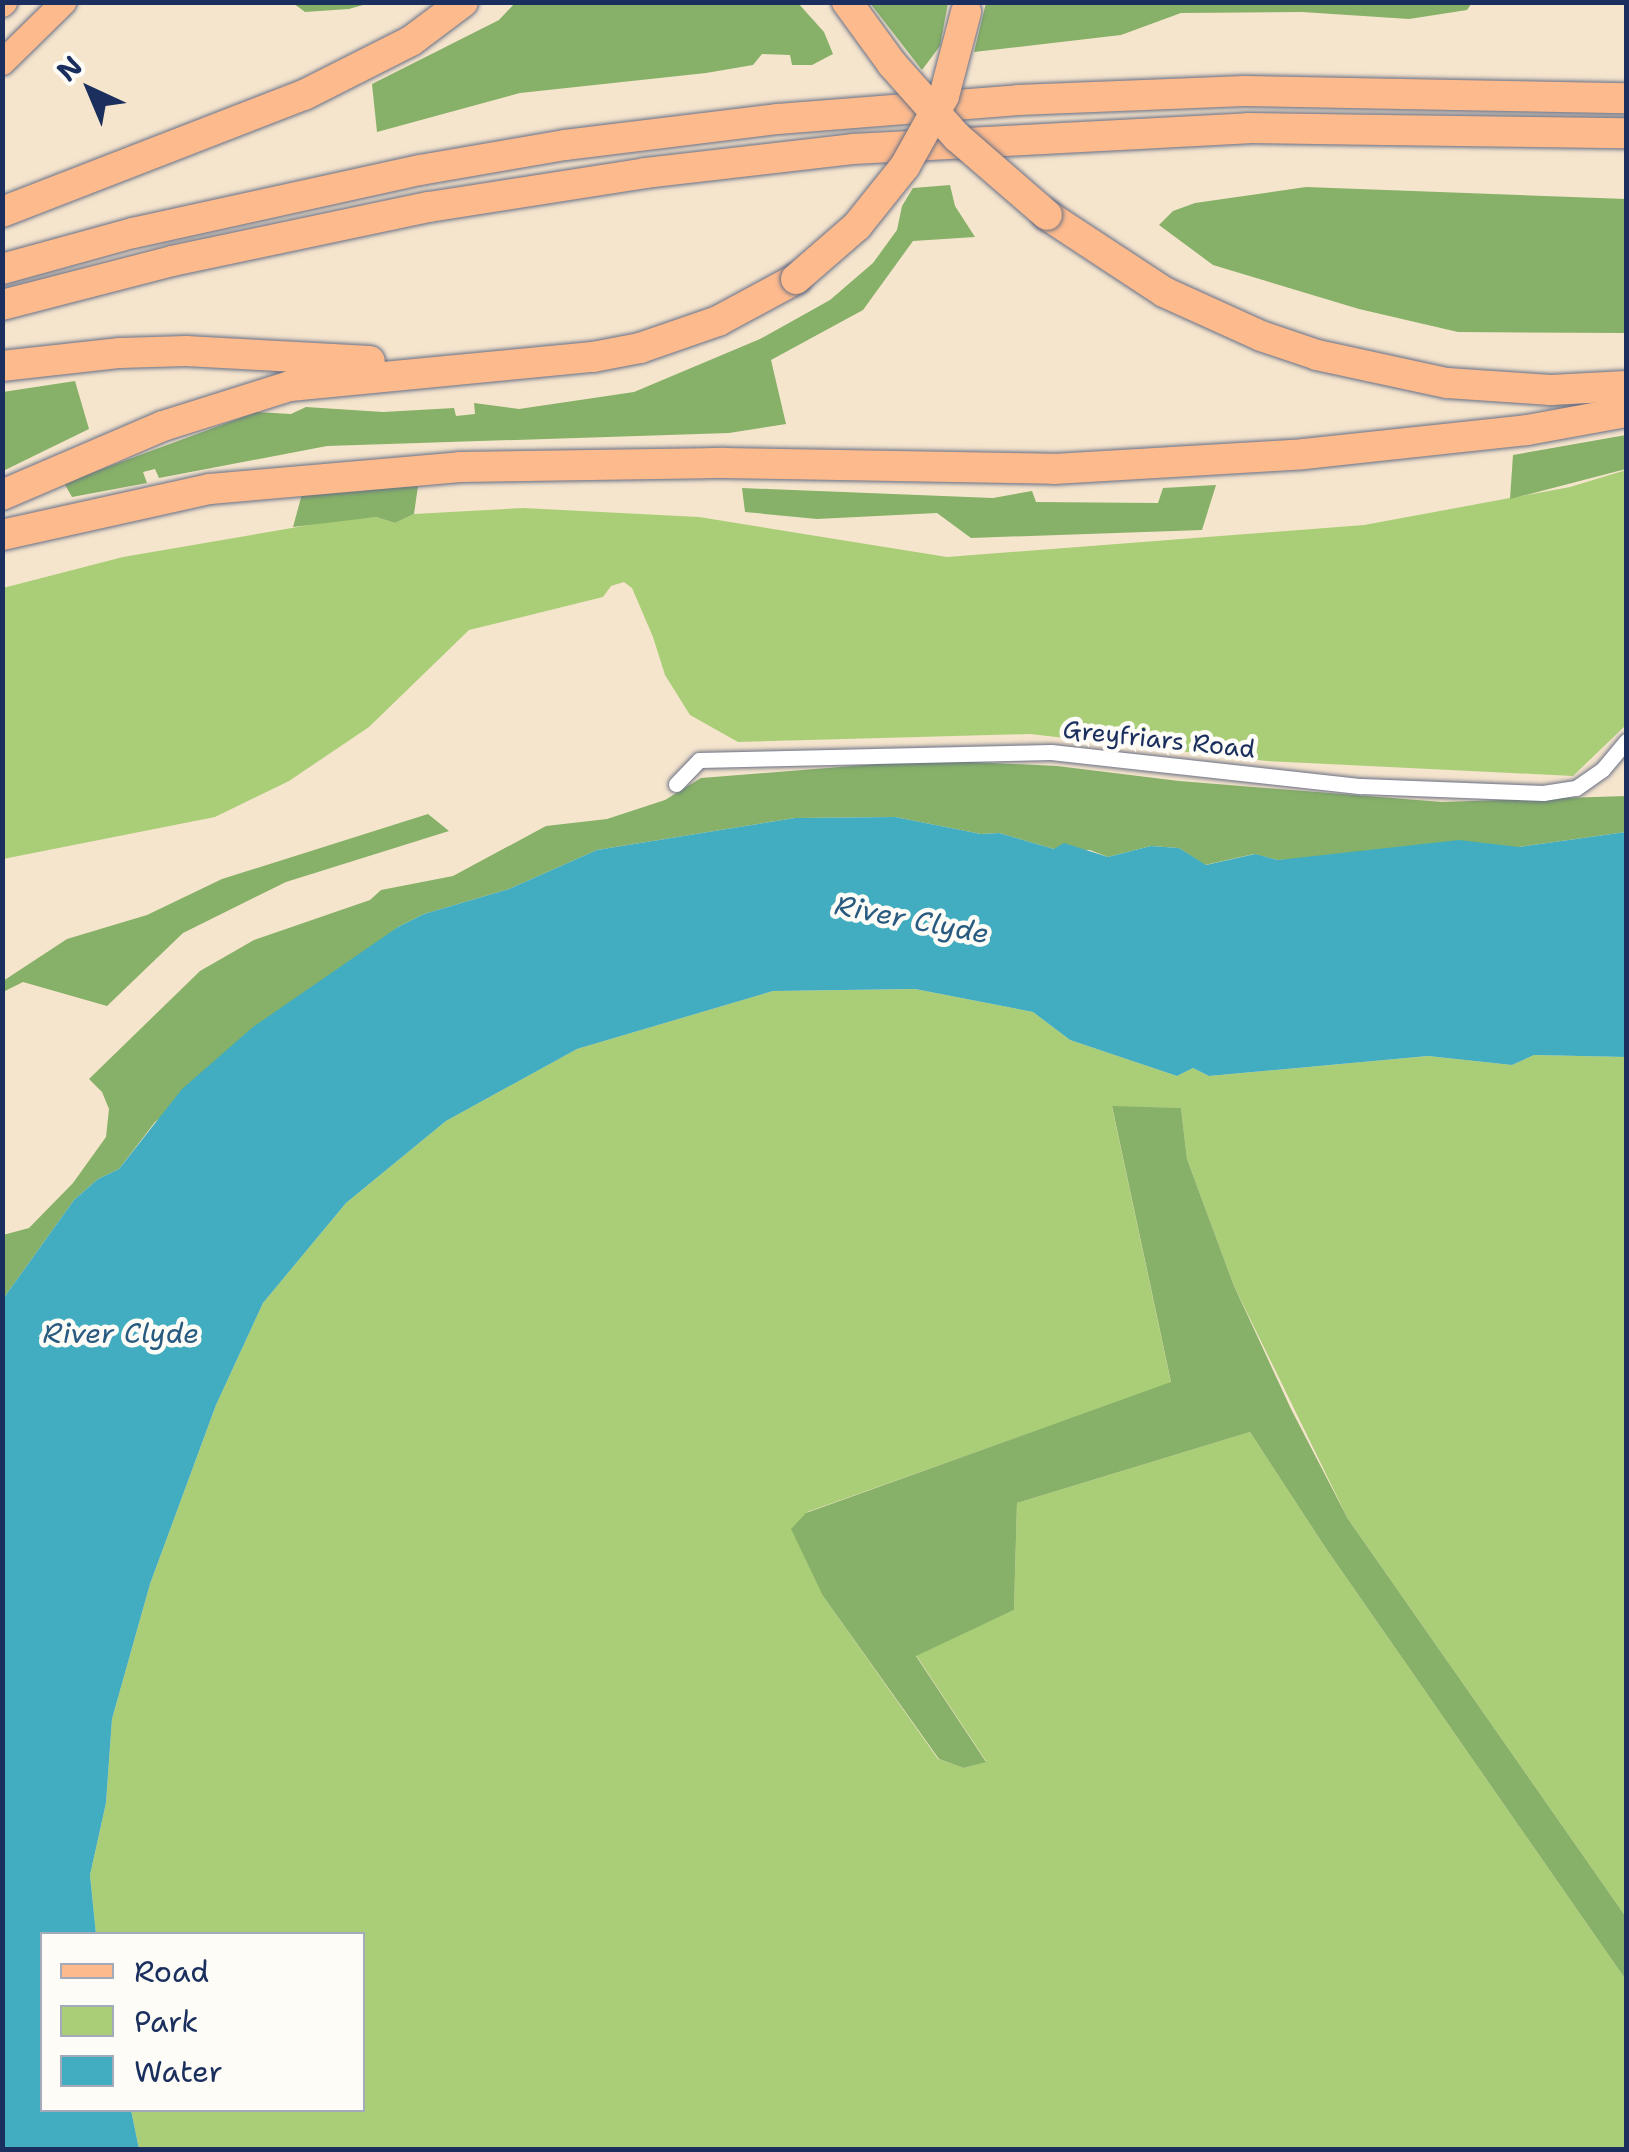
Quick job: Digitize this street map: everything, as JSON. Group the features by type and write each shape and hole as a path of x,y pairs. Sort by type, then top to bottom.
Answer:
{"highway":[{"path":"2,212 304,96 411,41 463,2"},
{"path":"846,2 892,64 957,137 1047,215 1164,292 1260,336 1317,355 1462,385 1552,390 1626,386"},
{"path":"2,495 163,426 290,386 640,348 718,322 796,279 858,226 905,166 944,96 967,7"},
{"path":"2,269 150,229 420,170 565,145 778,120 1018,100 1244,91 1626,98"},
{"path":"2,305 172,261 429,207 646,174 853,149 1248,128 1626,134"},
{"path":"2,366 120,353 186,352 518,363"},
{"path":"2,535 210,489 460,466 724,464 1054,469 1304,454 1527,430 1626,412"}],"main road":[{"path":"2,62 63,2"}],"street":[{"name":"Greyfriars Road","path":"676,784 699,760 1051,752 1361,786 1543,793 1576,788 1602,770 1626,741"}],"green space":[{"path":"986,2 1472,3 1467,10 1409,19 1302,12 1181,13 1121,35 974,52"},
{"path":"293,3 370,3 349,9 305,12"},
{"path":"515,3 798,3 824,32 833,54 812,65 792,65 790,55 762,54 753,65 706,73 520,93 377,132 372,84 499,20"},
{"path":"870,3 948,3 940,46 922,70"},
{"path":"950,185 955,206 975,237 913,241 863,310 771,360 786,424 729,433 327,446 159,478 155,469 143,472 147,483 72,497 64,483 257,412 291,414 306,407 383,412 454,408 456,416 475,414 474,403 519,409 634,392 760,339 830,300 873,263 897,230 902,206 913,188"},
{"path":"1306,187 1626,199 1626,333 1458,332 1359,309 1213,265 1159,225 1173,211 1195,203"},
{"path":"75,381 89,429 3,471 3,392"},
{"path":"1626,435 1626,469 1510,499 1513,455"},
{"path":"1626,470 1626,725 1573,776 1267,761 1030,734 738,742 690,715 665,675 632,588 624,582 611,586 603,597 469,630 369,727 289,781 215,817 3,859 3,588 123,557 344,519 376,517 395,523 414,514 523,508 699,517 947,557 1364,525 1570,487"},
{"path":"1216,485 1202,530 971,538 937,513 817,519 745,512 742,488 993,498 1032,491 1036,502 1158,503 1163,488"},
{"path":"418,486 414,514 395,523 376,517 293,527 302,494"},
{"path":"927,760 1057,766 1179,781 1442,802 1626,796 1626,832 1519,847 1278,860 1254,854 1205,865 1179,848 1151,846 1108,857 1090,850 1054,849 999,833 981,834 895,817 795,818 597,850 509,889 424,914 398,927 155,1122 119,1169 98,1179 74,1200 3,1299 3,1235 29,1228 73,1183 106,1137 109,1109 102,1092 89,1079 200,971 254,940 370,900 381,890 453,876 546,826 607,819 665,800 701,778"},
{"path":"428,814 449,831 286,882 183,933 107,1006 23,982 3,992 3,981 67,939 147,915 222,879"},
{"path":"915,989 1033,1012 1070,1040 1177,1076 1193,1068 1209,1076 1428,1056 1512,1065 1534,1055 1626,1057 1626,1917 1348,1519 1234,1286 1187,1159 1181,1108 1112,1107 1171,1383 807,1512 823,1596 938,1759 965,1768 986,1761 916,1655 1014,1610 1017,1503 1250,1432 1325,1547 1626,1980 1626,2149 139,2149 131,2112 365,2112 365,1932 96,1932 90,1875 106,1803 112,1719 150,1584 216,1405 263,1303 346,1203 446,1121 577,1049 773,991"},
{"path":"1112,1106 1181,1108 1187,1159 1234,1286 1291,1409 1348,1519 1626,1917 1626,1980 1325,1547 1250,1432 1017,1503 1014,1610 916,1656 986,1762 964,1768 939,1759 823,1596 791,1529 806,1513 1171,1382"}],"water":[{"name":"River Clyde","path":"895,817 981,834 999,833 1054,849 1064,843 1108,857 1151,846 1179,848 1206,865 1255,854 1278,860 1459,840 1519,847 1626,832 1626,1057 1534,1055 1512,1065 1428,1056 1209,1076 1193,1068 1177,1076 1070,1040 1033,1012 915,989 773,991 577,1049 446,1121 346,1203 263,1303 216,1405 150,1584 112,1719 106,1803 90,1875 96,1932 40,1932 40,2112 131,2112 139,2149 3,2149 3,1299 74,1200 98,1179 119,1169 182,1089 253,1027 398,927 424,914 509,889 597,850 795,818"}]}
